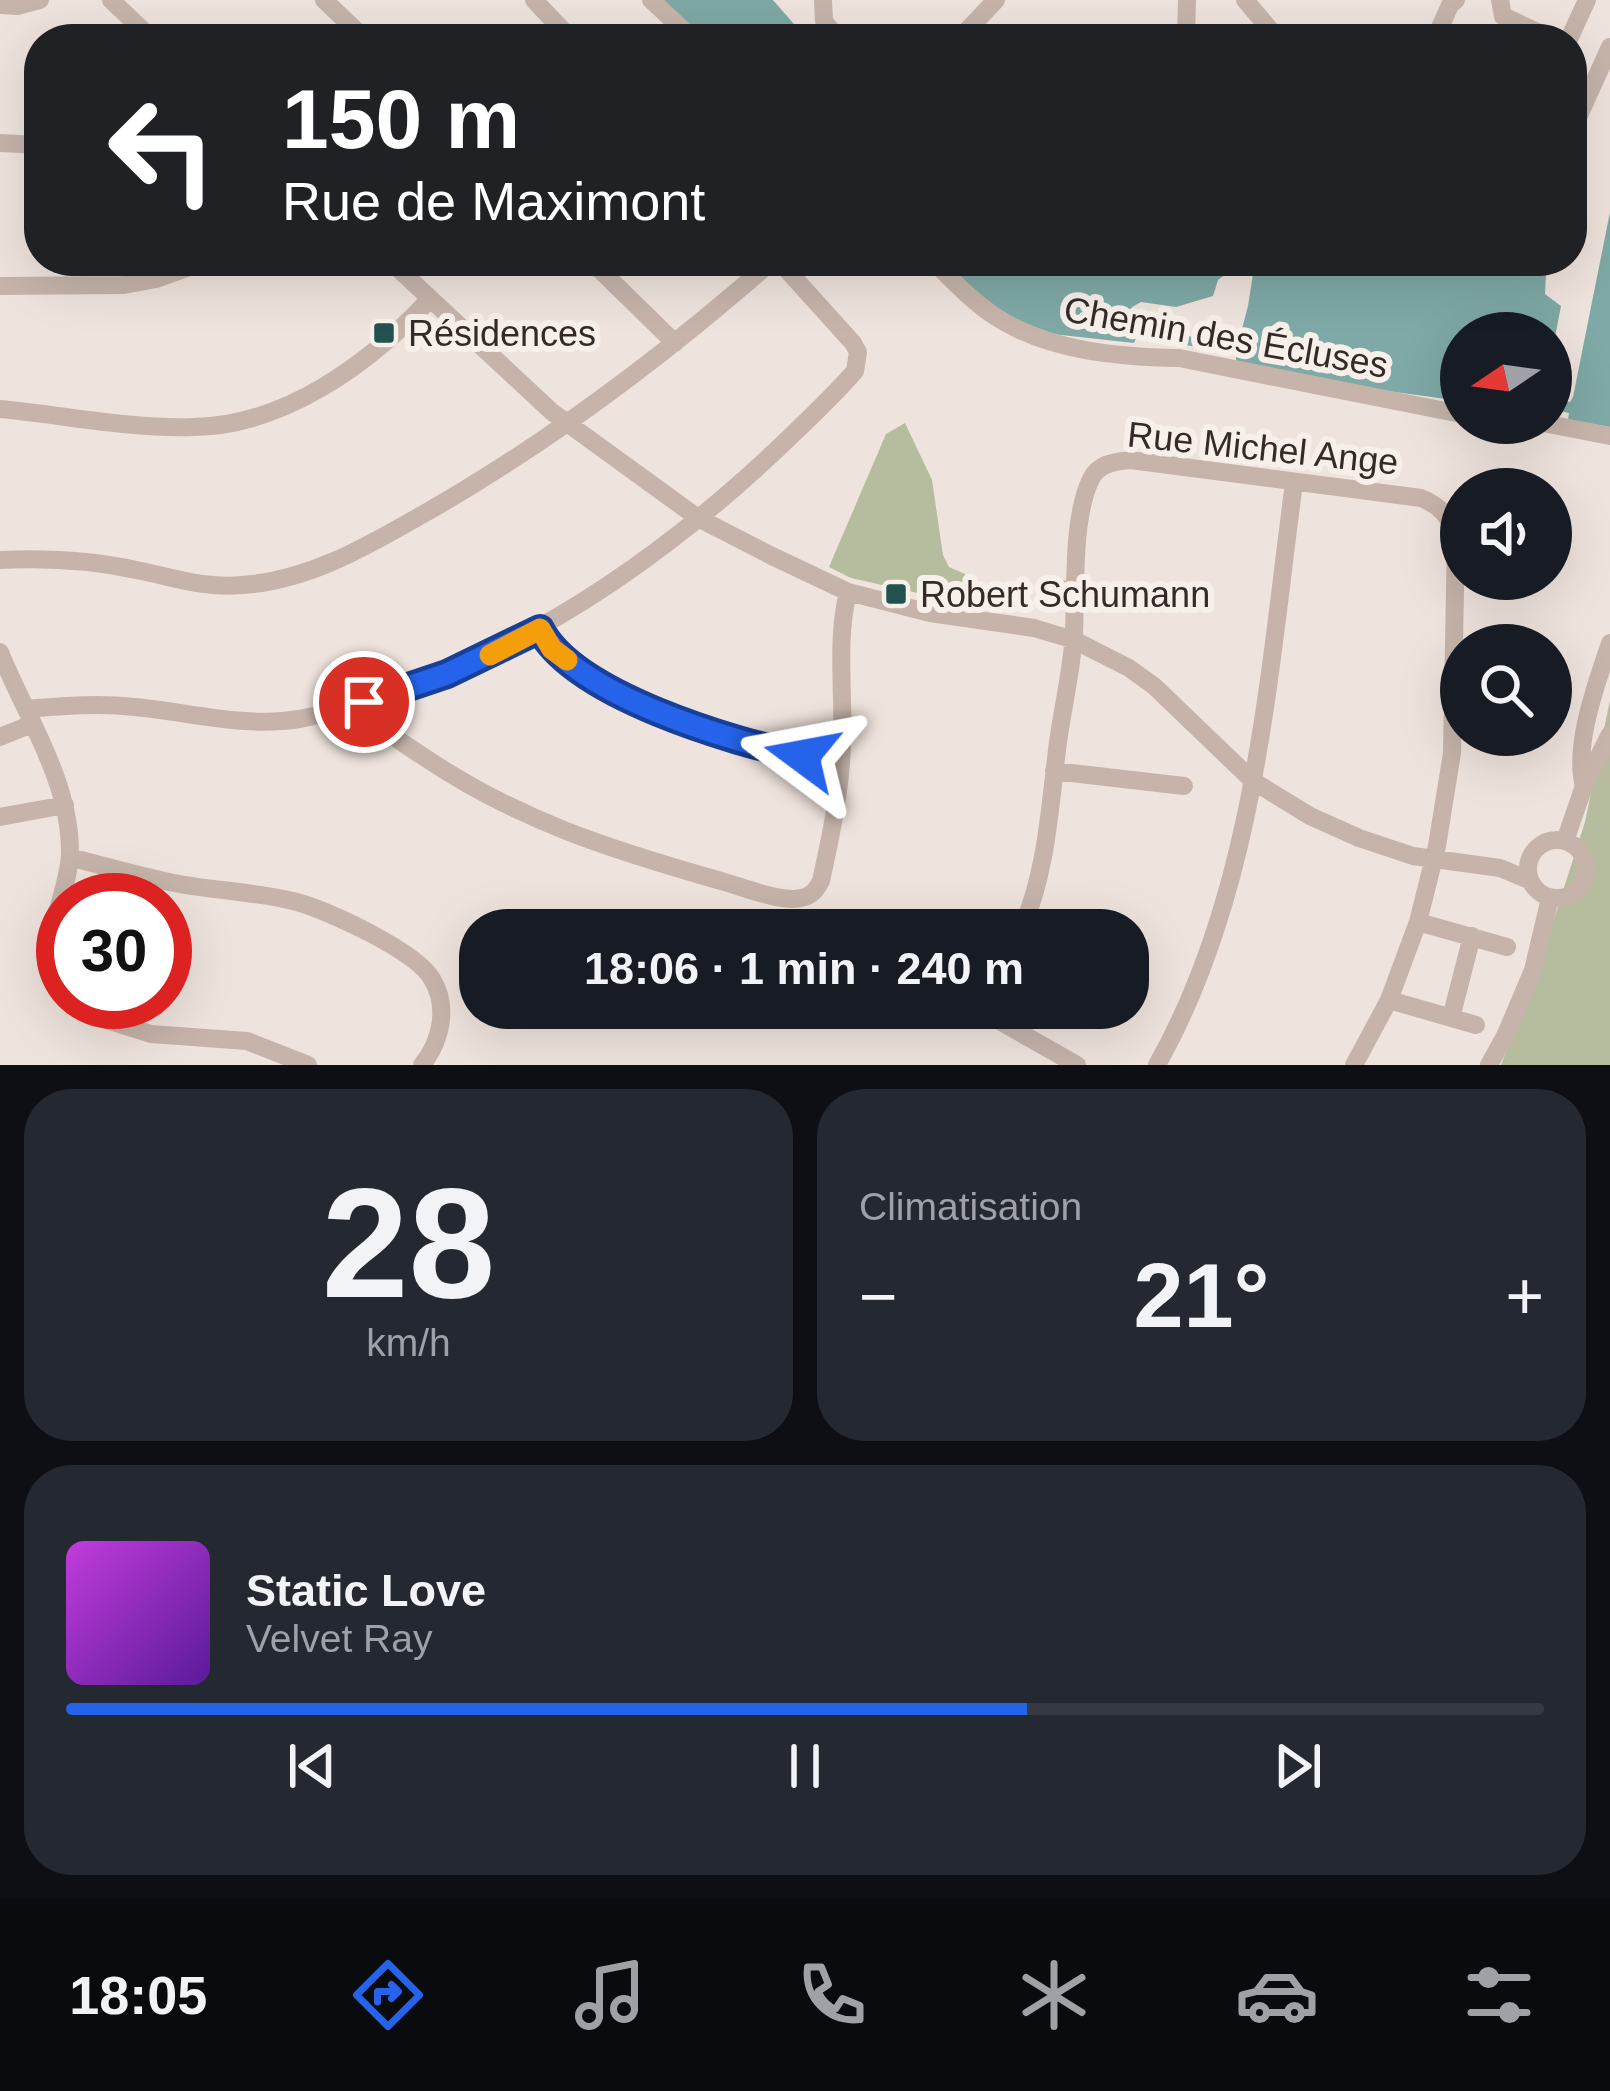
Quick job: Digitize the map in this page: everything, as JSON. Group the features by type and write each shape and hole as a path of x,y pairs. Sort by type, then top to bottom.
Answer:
{"street":[{"path":"0,5 40,0"},
{"path":"111,0 136,24"},
{"path":"324,0 349,24"},
{"path":"534,0 557,24"},
{"path":"651,0 677,24"},
{"path":"973,24 996,0"},
{"path":"1245,0 1265,24"},
{"path":"1500,0 1503,16 1520,24"},
{"path":"1587,95 1610,46"},
{"path":"0,286 124,285 164,276"},
{"path":"406,276 552,412 698,518 772,556 848,592 1073,640 1154,686 1253,782 1359,838 1413,856 1500,868 1529,880 1550,898 1570,896 1584,881 1585,862 1581,852 1564,841 1547,842 1500,868"},
{"path":"606,276 675,343"},
{"path":"0,560 82,561 214,587 262,584 350,556 500,470 675,343 758,276"},
{"path":"0,737 29,716 89,703 269,722 300,719 447,674 540,629 698,518 770,457 855,371 859,362 853,343 790,276"},
{"name":"Chemin des Écluses","path":"949,276 995,316 1051,341 1131,357 1179,358 1440,410"},
{"path":"0,409 160,427 198,428 244,419 284,406 352,367 403,328 430,298"},
{"path":"1572,429 1610,436"},
{"name":"Rue Michel Ange","path":"1031,909 1073,640 1082,506 1093,475 1108,463 1130,460 1421,498 1440,506"},
{"path":"1156,1065 1183,1019 1216,924 1253,782 1294,483"},
{"path":"1046,586 1074,592"},
{"path":"364,702 371,717 393,738 518,812 632,856 790,899 805,898 821,881 842,764 842,623 848,592"},
{"path":"540,629 552,649 600,683 668,717 747,743 842,764"},
{"path":"1584,786 1582,748 1610,643"},
{"path":"2,662 65,805 70,857 67,873"},
{"path":"1564,841 1610,734"},
{"name":"Rue Michel Ange","path":"1354,1065 1389,1000 1418,922 1451,756"},
{"path":"1054,771 1184,786"},
{"path":"0,817 65,805"},
{"path":"1529,880 1528,861 1534,852"},
{"path":"70,857 174,883 297,902 354,925 414,960 432,977 442,1018 432,1052 422,1065"},
{"path":"1489,1065 1533,970 1550,898"},
{"path":"1418,922 1507,946"},
{"path":"1451,1018 1472,936"},
{"path":"1389,1000 1476,1025"},
{"path":"136,1029 247,1041 308,1065"},
{"path":"1012,1029 1077,1065"}],"green space":[{"path":"905,423 932,480 943,555 949,567 965,574 962,603 851,578 829,567 886,434"},
{"path":"1610,700 1610,1065 1501,1065 1537,972 1585,822"}],"water":[{"path":"659,0 773,0 794,24 685,24"},
{"path":"1610,212 1610,427 1572,421"},
{"path":"959,276 1223,276 1213,296 1176,307 1141,302 1132,307 1130,316 1138,328 1238,344 1253,276 1546,276 1545,294 1561,306 1560,312 1440,312 1440,398 1358,387 1236,361 1236,355 1228,352 1143,338 1134,343 1043,333 998,310"}],"slow traffic":[{"path":"490,655 540,629 552,649 567,660"}],"place":[{"name":"Résidences","path":"384,333"},
{"name":"Robert Schumann","path":"896,594"}],"route":[{"path":"364,702 447,674 540,629 552,649 600,683 668,717 802,756"}]}
